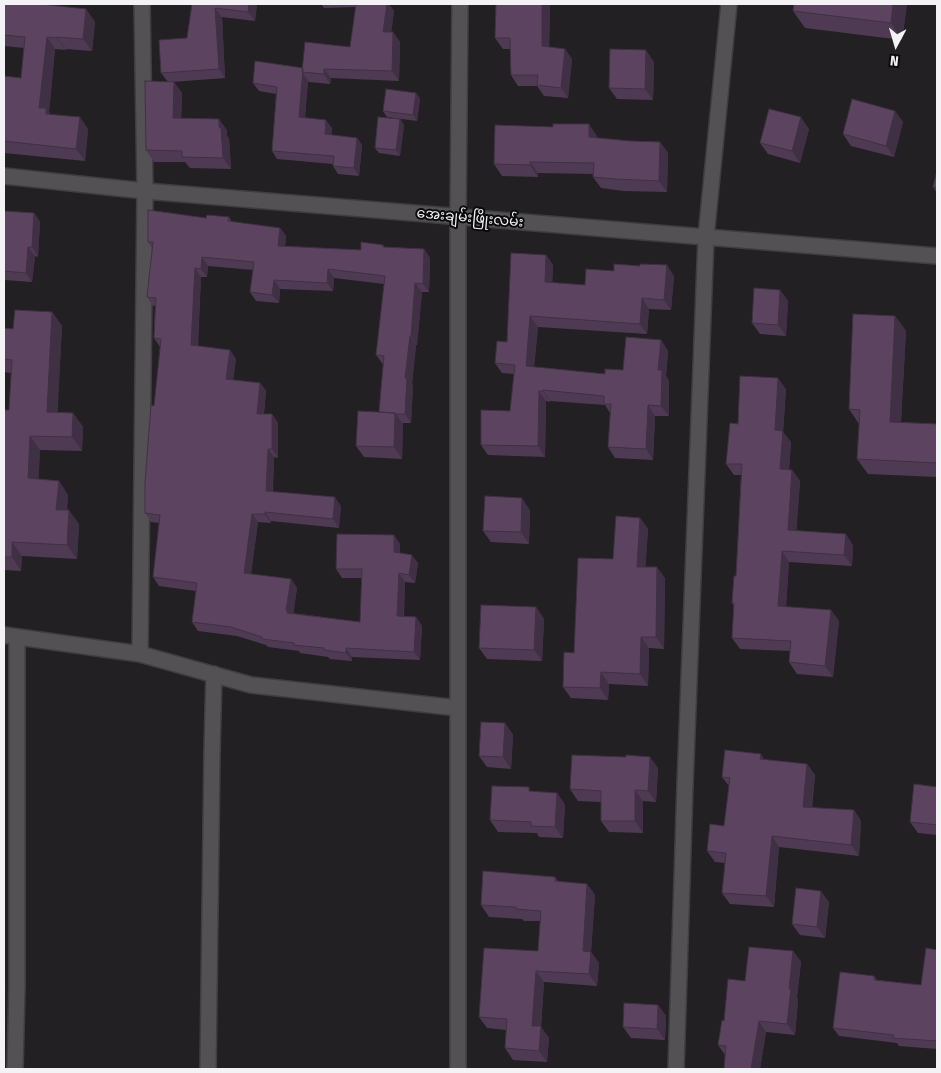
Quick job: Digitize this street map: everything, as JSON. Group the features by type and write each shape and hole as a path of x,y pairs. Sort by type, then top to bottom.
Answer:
{"street":[{"path":"140,654 145,191 142,4"},
{"path":"458,1069 458,217 460,4"},
{"path":"676,1069 706,237 729,4"},
{"name":"အေးချမ်းဖြိုးလမ်း","path":"4,176 145,191 937,256"},
{"path":"15,1069 17,986 10,636 140,654 251,685 458,708"},
{"path":"208,1069 214,674"}],"building":[{"path":"4,4 40,4 86,9 83,39 47,37 39,108 46,108 46,114 80,117 76,149 4,141 4,76 21,78 25,37 4,35"},
{"path":"192,4 249,4 248,12 215,8 219,69 161,73 159,40 187,38"},
{"path":"356,4 387,4 383,32 393,32 392,71 324,69 324,74 302,72 305,42 350,47"},
{"path":"496,4 542,4 542,46 565,49 561,88 537,85 538,75 511,75 510,38 495,38"},
{"path":"794,4 893,4 891,23 793,11"},
{"path":"610,49 646,50 645,89 609,88"},
{"path":"255,61 303,68 299,117 326,120 325,134 357,138 354,168 333,166 334,156 272,151 277,87 253,83"},
{"path":"145,81 174,82 173,118 219,119 223,158 182,157 182,151 146,150"},
{"path":"386,89 416,93 413,115 383,111"},
{"path":"852,99 895,111 886,146 843,134"},
{"path":"769,109 801,117 792,151 760,143"},
{"path":"378,117 400,119 396,150 375,148"},
{"path":"553,124 589,124 589,137 660,142 659,181 593,177 594,163 530,162 530,165 494,164 495,125 553,127"},
{"path":"937,171 937,188 933,187"},
{"path":"148,210 206,218 207,215 229,217 228,221 280,228 278,246 361,250 361,242 383,245 383,247 424,249 423,284 415,283 411,336 405,378 407,378 405,414 379,412 384,356 376,355 385,276 328,269 327,283 274,280 272,295 250,292 254,262 202,257 201,269 195,268 191,345 230,350 226,379 260,383 257,414 272,414 272,449 268,449 266,491 335,497 333,519 265,512 265,514 252,514 244,573 291,579 287,613 360,622 362,569 336,569 337,534 394,535 394,552 412,555 409,575 399,573 397,616 416,617 414,652 346,648 346,653 262,639 262,637 231,627 192,622 197,583 153,577 160,515 145,513 145,483 151,405 154,406 161,339 154,338 156,298 147,297 153,242 148,242"},
{"path":"4,211 34,213 32,247 28,247 26,273 4,271"},
{"path":"511,253 546,255 545,282 585,285 586,269 614,271 614,264 640,266 640,264 667,265 664,300 642,298 640,324 530,316 526,366 605,374 605,369 623,370 626,337 661,340 658,370 662,370 661,406 648,405 646,449 608,447 611,404 604,404 604,396 543,390 539,391 538,446 481,445 481,410 510,411 515,365 495,363 497,341 507,342"},
{"path":"754,288 780,290 778,325 752,323"},
{"path":"15,310 52,312 47,412 73,413 72,437 30,436 28,478 59,481 56,510 69,510 67,545 12,542 12,557 4,557 4,410 9,410 12,360 4,359 4,328 13,329"},
{"path":"853,314 895,316 890,422 937,424 937,463 857,459 860,410 849,409"},
{"path":"740,376 778,378 775,430 783,431 780,469 792,470 788,530 846,534 844,555 782,551 778,606 831,610 825,666 789,662 791,641 732,638 734,603 732,603 734,576 736,576 742,464 726,464 730,423 738,424"},
{"path":"358,411 395,413 394,447 356,446"},
{"path":"485,496 522,498 521,532 483,531"},
{"path":"616,516 640,518 637,567 657,567 656,637 641,637 640,674 601,672 600,688 563,687 564,652 574,653 578,558 613,559"},
{"path":"481,605 536,607 534,650 479,648"},
{"path":"481,722 505,723 503,757 479,756"},
{"path":"725,750 761,754 760,759 807,764 803,807 854,810 851,845 772,836 766,896 722,893 726,853 707,851 710,824 724,826 730,778 722,777"},
{"path":"572,755 650,757 648,791 635,790 635,821 601,821 601,791 570,789"},
{"path":"914,784 937,787 937,825 910,822"},
{"path":"492,786 529,787 529,791 557,793 555,827 531,826 531,822 490,820"},
{"path":"483,871 555,877 555,881 587,884 583,951 591,952 589,974 536,971 532,1026 541,1026 539,1051 505,1048 507,1019 479,1017 484,948 538,951 541,911 481,905"},
{"path":"796,888 821,891 817,927 792,924"},
{"path":"749,947 793,951 787,1024 759,1021 751,1069 724,1069 726,1046 718,1045 722,1020 724,1021 728,979 745,981"},
{"path":"926,948 937,950 937,1041 893,1038 894,1035 833,1028 840,972 874,976 874,980 921,985"},
{"path":"624,1003 658,1005 657,1029 623,1027"}]}
